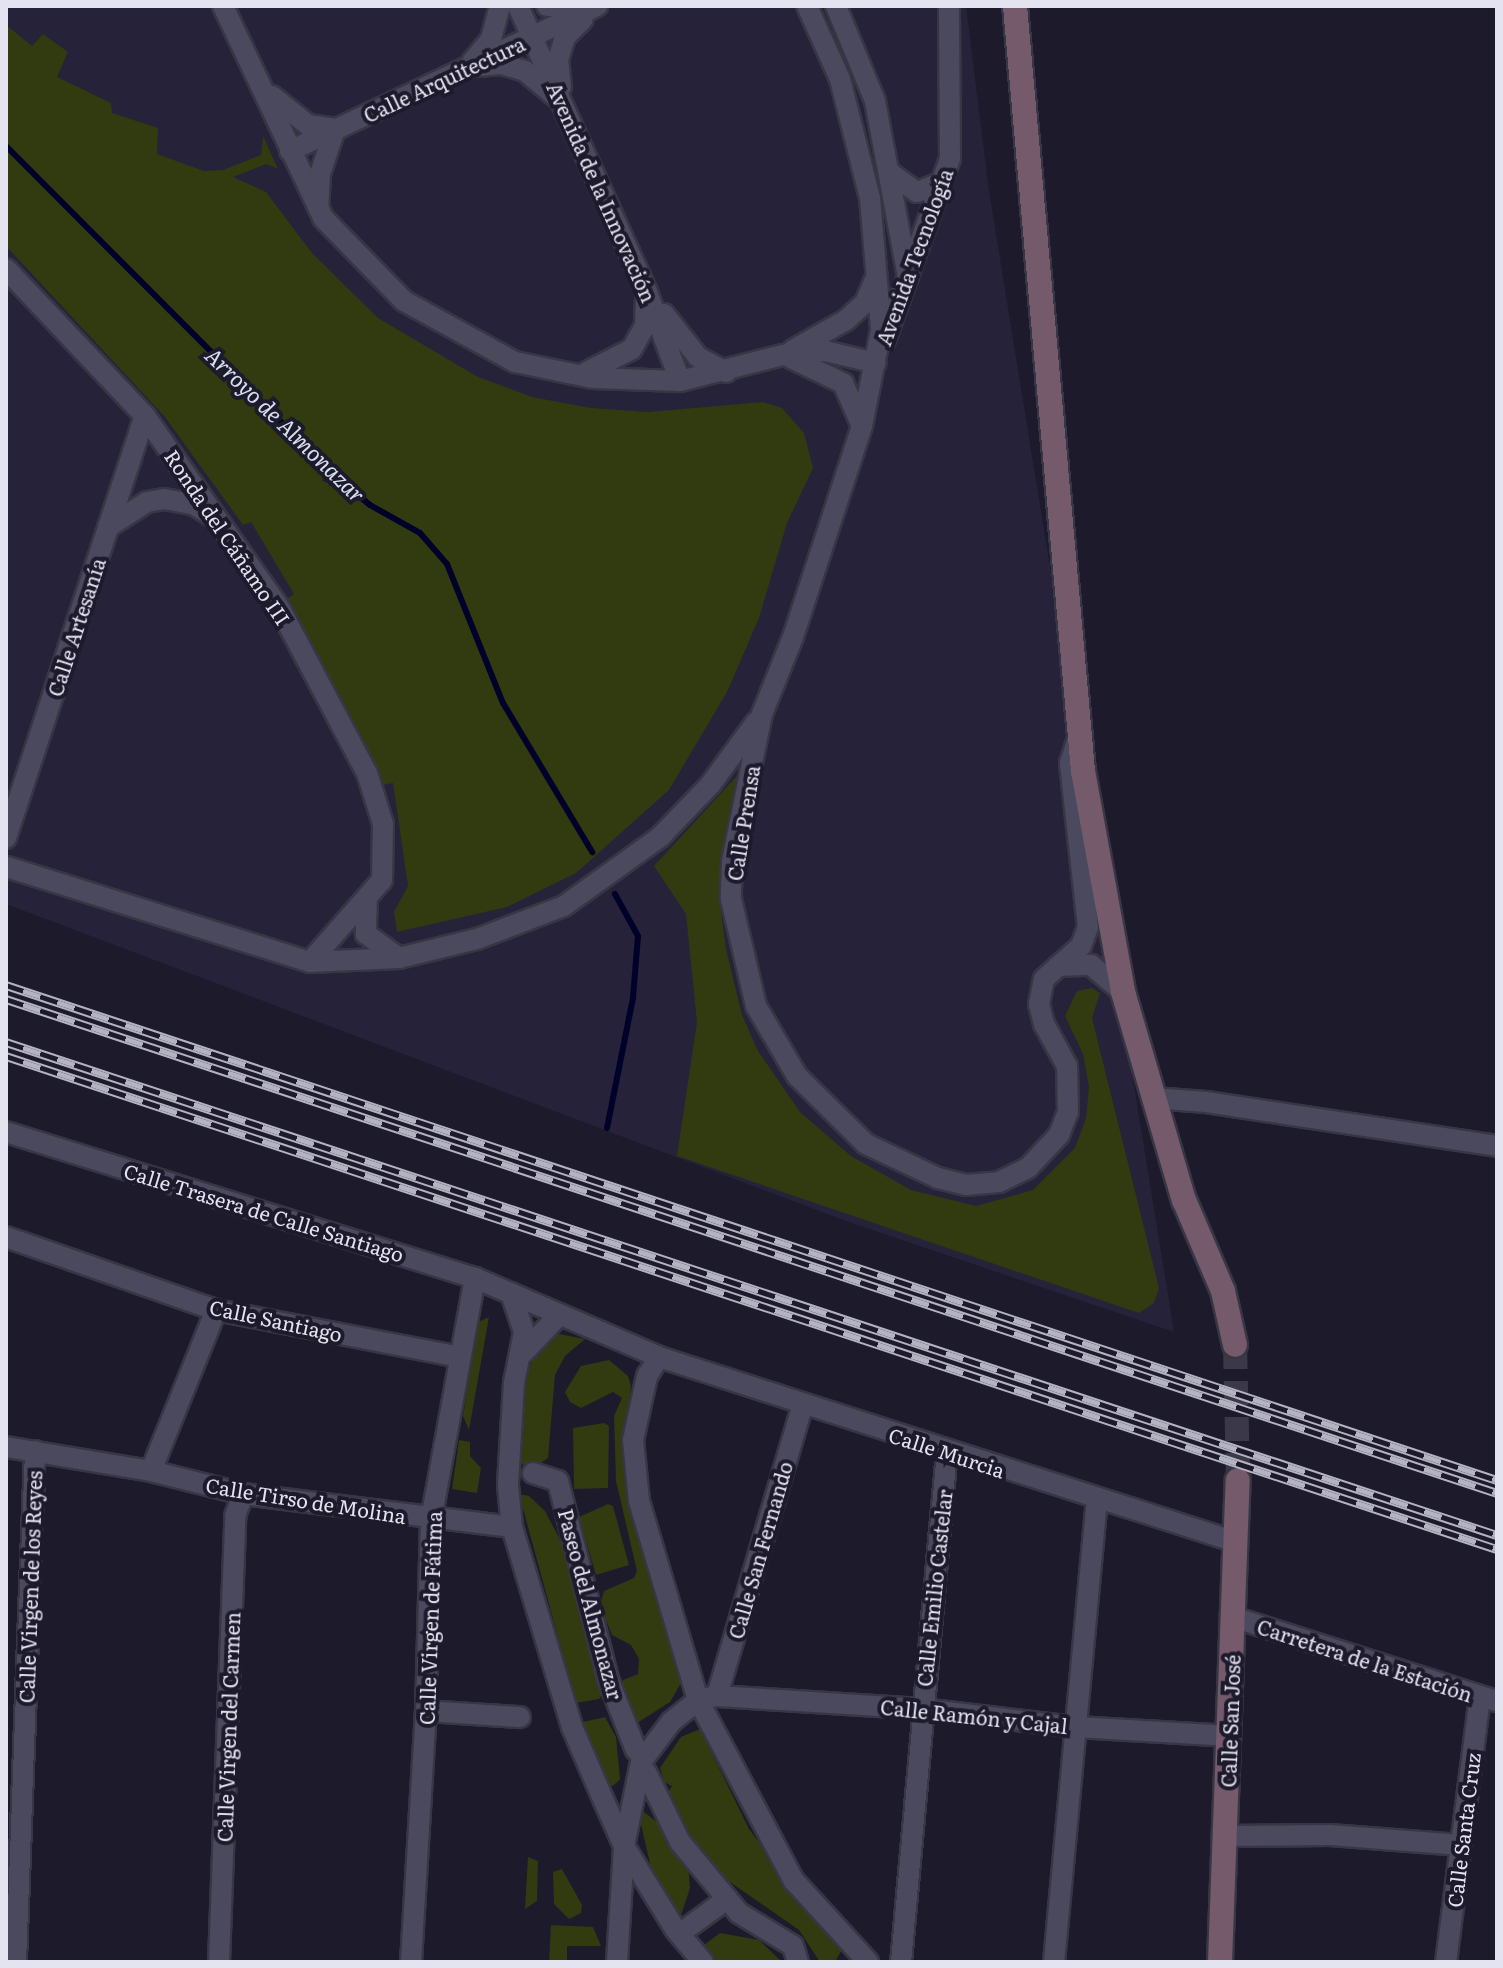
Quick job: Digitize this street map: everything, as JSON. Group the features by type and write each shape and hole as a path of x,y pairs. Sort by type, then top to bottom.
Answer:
{"main road":[{"path":"1015,6 1080,735 1123,992 1184,1200 1223,1291 1235,1345"},
{"name":"Calle San José","path":"1220,1962 1238,1480"}],"street":[{"path":"223,6 318,209 404,301 515,362 579,375 680,381 726,372 783,355 825,351 876,363 881,330 870,198 840,79 807,6"},
{"path":"467,68 491,39 500,6"},
{"name":"Avenida de la Innovación","path":"518,6 647,292 680,381"},
{"path":"547,6 596,7"},
{"path":"836,6 875,101 909,281"},
{"name":"Avenida Tecnología","path":"876,363 909,281 950,158 949,6"},
{"path":"562,103 558,60 565,37 596,7"},
{"name":"Calle Arquitectura","path":"290,151 596,7"},
{"path":"467,68 501,64 525,71 562,103"},
{"path":"261,84 289,115 308,125 335,129 320,174 318,209"},
{"path":"889,172 917,192 941,183"},
{"name":"Ronda del Cáñamo III","path":"6,269 145,416 280,609 367,773 383,824 382,880 310,962"},
{"path":"783,355 846,320 865,303 876,276"},
{"path":"647,292 698,357 726,372"},
{"path":"579,375 632,349 645,326 647,292"},
{"path":"783,355 830,372 843,383 862,426"},
{"name":"Calle Prensa","path":"876,363 862,426 793,637 762,714 732,862 735,932 752,993 774,1043 797,1076 841,1123 866,1144 903,1164 966,1185 999,1182 1028,1168 1059,1135 1068,1112 1067,1066 1044,1024 1039,1004 1044,979 1081,946 1088,927 1070,763 1080,735"},
{"name":"Calle Artesanía","path":"6,838 145,416"},
{"path":"108,527 147,502 164,499 193,504 222,526"},
{"path":"6,867 310,962 399,958 477,939 564,906 660,837 710,785 762,714"},
{"path":"367,898 366,934 373,944 399,958"},
{"path":"1058,966 1091,965 1123,992"},
{"path":"1153,1098 1206,1102 1497,1146"},
{"name":"Calle Trasera de Calle Santiago","path":"6,1130 475,1278 560,1314"},
{"name":"Calle Santiago","path":"6,1237 216,1310 460,1357"},
{"name":"Calle Virgen de Fátima","path":"411,1962 426,1711 431,1520 475,1278"},
{"path":"511,1293 524,1332 522,1356 514,1383 508,1485 512,1527 572,1727 603,1799 624,1846 661,1907 703,1962"},
{"path":"151,1471 216,1310"},
{"path":"522,1356 537,1333 560,1314"},
{"name":"Calle Murcia","path":"560,1314 659,1357 1097,1501 1236,1542"},
{"path":"604,1333 647,1376"},
{"path":"659,1357 647,1376 633,1440 639,1501 708,1698 794,1881 868,1962"},
{"name":"Calle San Fernando","path":"708,1698 803,1403"},
{"name":"Calle Tirso de Molina","path":"6,1447 151,1471 243,1494 431,1520 512,1527"},
{"name":"Calle Virgen de los Reyes","path":"16,1962 35,1451"},
{"name":"Calle Emilio Castelar","path":"901,1962 947,1452"},
{"name":"Paseo del Almonazar","path":"533,1473 558,1481 608,1679 641,1761 680,1842 739,1913 793,1946 798,1962"},
{"name":"Calle Virgen del Carmen","path":"219,1962 235,1516 243,1494"},
{"path":"1054,1962 1097,1501"},
{"name":"Carretera de la Estación","path":"1233,1617 1488,1699"},
{"path":"603,1799 625,1784 671,1722 708,1698"},
{"name":"Calle Ramón y Cajal","path":"708,1698 922,1709 1076,1727 1230,1736"},
{"name":"Calle Santa Cruz","path":"1446,1962 1461,1845 1488,1699"},
{"path":"426,1711 520,1717"},
{"path":"617,1962 624,1846 641,1761"},
{"path":"1226,1836 1330,1835 1461,1845"},
{"path":"690,1926 727,1899"},
{"path":"619,1920 640,1904 661,1907"}],"shaded area":[{"path":"6,6 966,6 989,191 1174,1332 846,1221 6,904"}],"green space":[{"path":"6,25 32,46 43,34 68,52 57,77 111,103 112,113 158,128 157,154 204,171 223,170 261,155 263,136 278,169 266,164 233,177 266,192 312,253 378,318 478,377 532,397 591,408 648,412 763,402 782,408 804,433 813,468 787,523 759,618 727,692 669,790 576,873 507,907 397,932 394,912 408,886 393,783 383,785 288,598 294,594 251,522 243,525 165,417 6,246"},
{"path":"737,776 722,852 720,905 726,949 742,1015 758,1051 800,1112 851,1156 911,1190 976,1206 1033,1190 1075,1148 1086,1118 1089,1087 1083,1054 1065,1016 1077,991 1092,988 1100,993 1092,1018 1159,1288 1154,1303 1139,1313 677,1156 697,1022 686,914 654,866"},
{"path":"489,1317 469,1430 463,1416 478,1322"},
{"path":"559,1334 585,1339 565,1356 555,1375 548,1458 535,1467 516,1463 522,1391 530,1365 546,1340"},
{"path":"609,1360 628,1376 631,1386 624,1448 628,1494 681,1683 670,1702 634,1725 621,1688 623,1680 638,1674 639,1659 631,1645 612,1635 600,1605 604,1591 634,1578 637,1571 616,1481 614,1416 622,1398 613,1392 581,1408 570,1402 565,1392 581,1366"},
{"path":"604,1423 609,1426 608,1488 574,1489 573,1428"},
{"path":"459,1440 470,1442 470,1456 481,1468 477,1493 452,1489"},
{"path":"519,1494 529,1496 545,1511 567,1553 603,1693 599,1699 576,1703"},
{"path":"608,1504 613,1506 629,1565 596,1575 579,1517"},
{"path":"605,1717 616,1737 620,1779 613,1786 607,1784 583,1722"},
{"path":"700,1729 749,1829 841,1951 835,1962 820,1962 799,1930 717,1873 694,1848 667,1794 672,1786 664,1782 660,1768 681,1737"},
{"path":"637,1807 661,1825 688,1864 690,1888 681,1915 652,1872"},
{"path":"528,1857 538,1861 537,1901 525,1909"},
{"path":"562,1869 582,1905 581,1913 569,1919 554,1904 553,1872"},
{"path":"551,1925 593,1927 601,1946 567,1946 567,1962 549,1962"},
{"path":"720,1933 759,1940 782,1962 717,1962 704,1945"}],"waterway":[{"name":"Arroyo de Almonazar","path":"6,146 333,474 370,505 420,533 447,564 503,703 592,852"},
{"name":"Arroyo de Almonazar","path":"607,1128 633,998 638,936 615,894"}],"tunnel":[{"path":"1235,1345 1238,1480"}],"railway":[{"path":"6,985 1497,1480"},
{"path":"6,999 1497,1493"},
{"path":"6,1042 1497,1535"},
{"path":"6,1056 1497,1549"}]}
